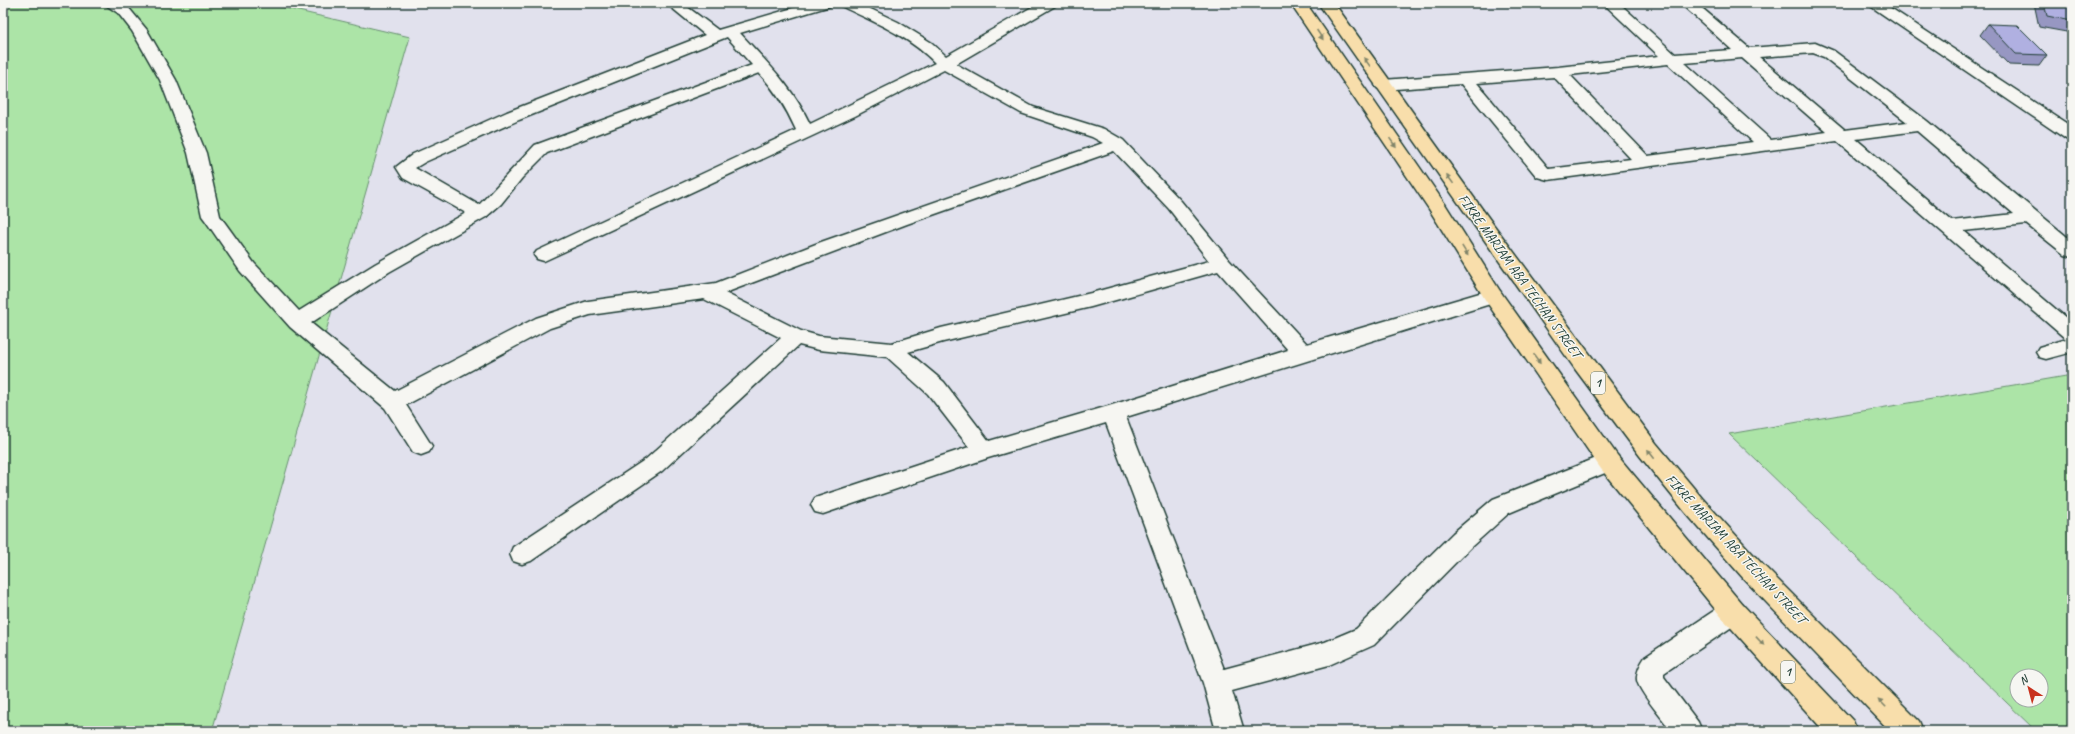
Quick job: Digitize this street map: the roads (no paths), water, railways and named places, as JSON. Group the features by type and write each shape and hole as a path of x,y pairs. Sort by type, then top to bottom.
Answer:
{"main road":[{"name":"FIKRE MARIAM ABA TECHAN STREET","path":"1298,3 1438,208 1494,296 1609,462 1733,612 1844,731"},
{"name":"FIKRE MARIAM ABA TECHAN STREET","path":"1326,3 1383,85 1603,390 1664,470 1710,525 1909,731"}],"street":[{"path":"110,3 123,10 139,30 168,80 198,153 212,216 248,267 297,322 393,402 421,446"},
{"path":"673,3 705,26 722,34 761,67 785,93 792,103 805,131"},
{"path":"480,213 409,174 405,167 419,158 513,116 722,34 825,3"},
{"path":"846,3 904,32 928,46 945,64 1027,110 1098,133 1117,144 1175,205 1222,264 1302,353"},
{"path":"544,255 646,205 892,92 945,64 1050,3"},
{"path":"1610,3 1766,145"},
{"path":"1688,3 1946,227 2072,334"},
{"path":"1873,3 2072,135"},
{"path":"1383,85 1558,72 1671,59 1814,48 1822,50 1921,125 2030,218 2072,251"},
{"path":"297,322 382,268 480,213 495,200 516,174 541,149 602,125 684,97 761,67"},
{"path":"1558,72 1645,163"},
{"path":"1465,78 1543,173 1548,175 1921,125"},
{"path":"393,402 543,323 588,308 706,292 732,286 818,250 993,185 1117,144"},
{"path":"1946,227 2030,218"},
{"path":"706,292 795,337 819,343 892,350 941,335 1091,300 1222,264"},
{"path":"823,505 984,451 1113,413 1302,353 1494,296"},
{"path":"522,554 654,465 795,337"},
{"path":"2046,352 2072,345"},
{"path":"892,350 936,388 984,451"},
{"path":"1113,413 1216,683 1230,731"},
{"path":"1216,683 1329,653 1365,637 1462,540 1501,506 1609,462"},
{"path":"1688,731 1650,680 1651,670 1654,664 1733,612"}]}
